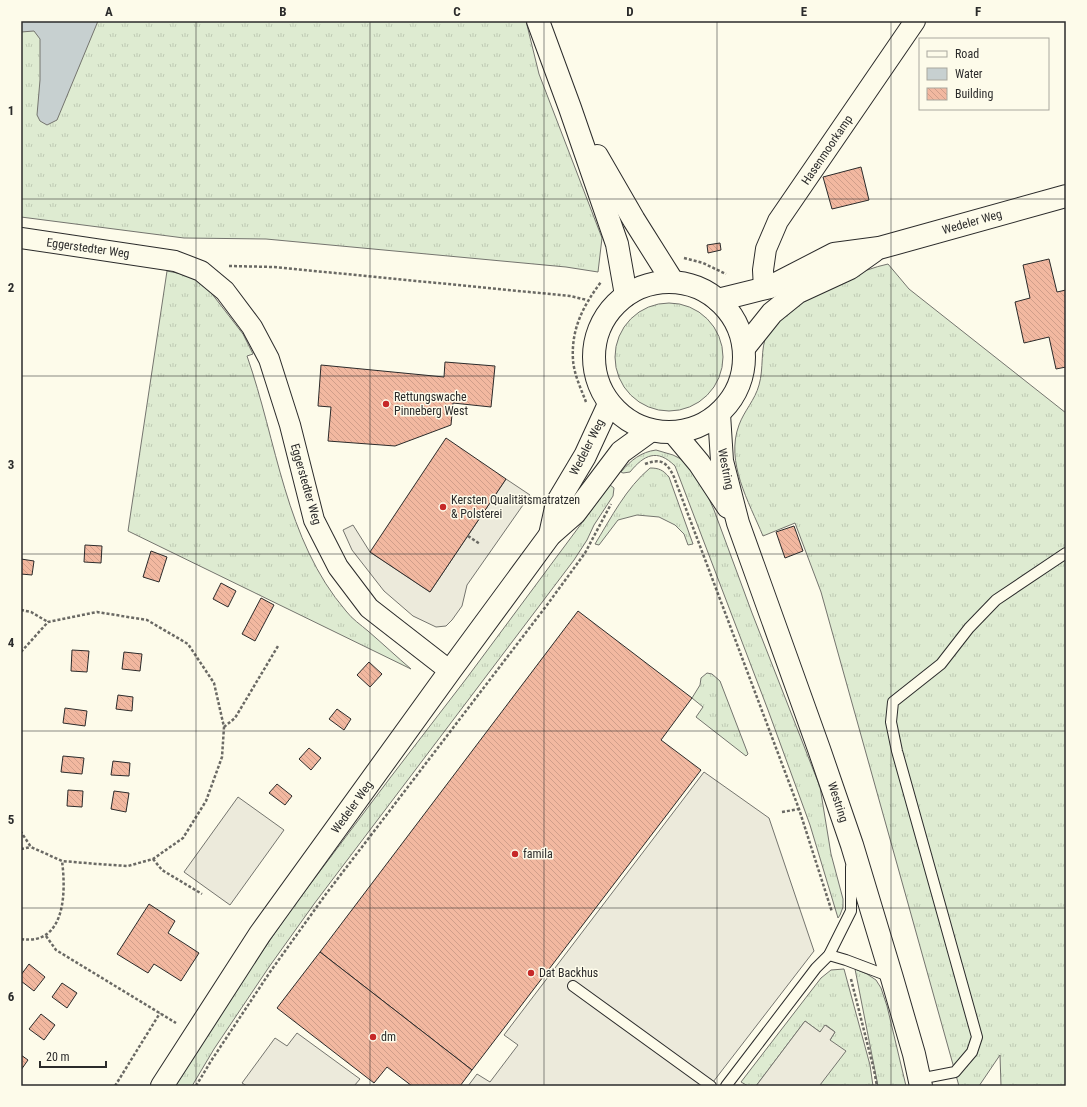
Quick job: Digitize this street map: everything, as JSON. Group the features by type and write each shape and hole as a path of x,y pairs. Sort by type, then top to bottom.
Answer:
{"main road":[{"path":"538,21 617,244 626,295"},
{"path":"570,108 634,220 673,282"},
{"name":"Wedeler Weg","path":"718,300 764,289 834,254 879,248 1066,196"},
{"name":"Wedeler Weg","path":"744,348 772,314 798,292 850,268 879,248"},
{"path":"673,282 697,287 718,300 726,308 738,326 744,348 743,372 735,395 719,414 698,427 674,433 650,430 627,420 609,404 598,382 593,358 597,334 608,312 626,295 649,285 673,282"},
{"name":"Wedeler Weg","path":"550,535 557,503 585,456 609,404"},
{"name":"Westring","path":"719,414 722,461 738,524 822,755 852,845 914,1054 920,1082"},
{"name":"Wedeler Weg","path":"162,1086 260,934 550,535 575,513 621,452 650,430"},
{"name":"Westring","path":"674,433 699,463 738,524"}],"street":[{"name":"Hasenmoorkamp","path":"764,289 763,270 766,249 778,221 915,21"},
{"name":"Eggerstedter Weg","path":"21,238 175,260 201,271 225,292 252,327 269,359 290,425 314,520 338,568 369,608 450,671"}],"lane":[{"path":"920,1082 955,1072 972,1052 977,1037 898,751 891,722 893,702 941,664 969,628 996,600 1066,554"},
{"path":"726,1086 816,968 829,956 851,911 852,845"},
{"path":"829,956 846,960 892,978"},
{"path":"573,986 712,1086"}],"path":[{"path":"201,271 231,265 274,267 570,296 587,300 576,324 573,361 587,409"},
{"path":"643,464 653,461 661,462 669,467 674,477 800,809 839,934"},
{"path":"196,1086 270,972 326,894 547,605 585,552 612,503"},
{"path":"468,536 480,544"},
{"path":"21,610 30,612 48,622"},
{"path":"21,652 48,622 96,612 147,620 188,644 214,683 224,727 222,757 206,801 183,838 152,859 128,866 62,861 32,847 21,832"},
{"path":"224,727 235,718 278,646"},
{"path":"782,812 800,809"},
{"path":"21,849 32,847"},
{"path":"152,859 162,870 202,894"},
{"path":"21,939 29,940 46,936 56,926 60,913 65,881 62,861"},
{"path":"46,936 56,950 177,1023"},
{"path":"846,960 877,1086"},
{"path":"115,1086 160,1013"}],"green space":[{"path":"21,21 526,21 539,74 602,238 598,272 566,267 266,239 184,238 21,217"},
{"path":"888,264 909,289 1066,413 1066,1086 1001,1086 1000,1055 979,1086 959,1086 821,592 795,523 763,536 740,482 735,453 735,439 739,425 757,390 760,379 765,340 775,321 788,309 839,283 868,270"},
{"path":"167,271 192,276 209,290 243,334 253,354 247,356 285,489 296,522 309,553 325,583 348,614 411,669 128,531"},
{"path":"669,303 690,307 707,319 719,336 723,357 719,378 707,395 690,407 669,411 648,407 631,395 619,378 615,357 619,336 631,319 648,307"},
{"path":"656,450 673,455 683,460 690,466 705,490 714,510 752,613 820,787 831,854 843,899 843,907 838,918 810,825 675,466 662,457 651,456 640,461 630,472 621,472 637,457"},
{"path":"650,468 661,470 669,477 693,544 688,545 684,534 675,525 659,517 637,515 618,520 599,545 595,544 626,494"},
{"path":"610,485 614,488 613,496 574,560 314,904 269,967 214,1049 192,1086 174,1086 236,989 293,907 466,679"},
{"path":"707,673 712,674 720,681 748,754 746,756 696,717 703,707 692,698 700,685 701,678"},
{"path":"844,969 870,1065 873,1086 820,1085 830,1040 835,1032 826,1025 820,1032 805,1021 756,1086 748,1086 741,1082 821,978 831,970"},
{"path":"855,969 876,980 881,988 887,1006 906,1086 878,1086"}],"shaded area":[{"path":"506,479 530,495 467,585 462,606 446,626 436,627 413,616 384,591 352,550 343,530 353,525 370,552 430,592"},
{"path":"704,772 769,818 814,951 710,1086 468,1086 477,1074 490,1082 518,1045 504,1035"},
{"path":"238,797 284,830 230,905 184,872"},
{"path":"805,1021 820,1032 825,1025 835,1032 830,1040 846,1051 820,1085 822,1086 756,1086"},
{"path":"297,1033 360,1079 354,1086 247,1086 242,1083 275,1038 287,1046"}],"water":[{"path":"21,21 98,21 57,120 47,125 40,121 37,115 40,80 40,39 34,31 21,32"}],"building":[{"path":"861,167 869,200 832,209 823,177"},
{"path":"720,243 721,250 708,253 707,245"},
{"path":"1049,259 1057,292 1066,290 1066,367 1056,369 1049,337 1024,343 1015,302 1030,298 1023,265"},
{"name":"Rettungswache Pinneberg West","path":"445,362 495,366 491,407 453,403 451,425 395,446 328,441 331,407 318,406 321,365 444,377"},
{"name":"Kersten Qualitätsmatratzen & Polsterei","path":"446,438 506,479 430,592 370,552"},
{"path":"794,526 803,551 785,558 776,532"},
{"path":"85,545 102,546 101,563 84,562"},
{"path":"151,551 167,557 159,582 143,577"},
{"path":"21,559 34,561 32,575 21,574"},
{"path":"221,583 236,591 228,607 213,599"},
{"path":"261,598 274,605 255,641 242,634"},
{"name":"famila","path":"578,611 692,698 661,740 701,770 472,1070 320,952"},
{"path":"72,650 89,651 87,672 71,671"},
{"path":"124,652 142,654 140,671 122,669"},
{"path":"369,662 382,674 370,687 357,675"},
{"path":"118,695 133,697 132,711 116,709"},
{"path":"65,708 87,711 85,726 63,723"},
{"path":"337,709 351,719 344,730 329,719"},
{"path":"309,748 321,758 311,770 299,759"},
{"path":"63,756 84,758 82,774 61,772"},
{"path":"113,761 130,763 129,776 111,775"},
{"path":"277,784 292,796 285,805 269,793"},
{"path":"68,790 83,791 82,807 67,806"},
{"path":"114,791 129,793 126,812 111,809"},
{"path":"149,904 175,921 168,933 199,953 181,981 154,964 148,973 117,954"},
{"name":"dm","path":"320,952 472,1070 460,1086 412,1086 387,1067 374,1083 277,1008"},
{"path":"29,964 45,977 34,991 21,981 21,975"},
{"path":"62,983 77,993 67,1008 52,997"},
{"path":"41,1014 55,1025 44,1040 29,1029"},
{"path":"21,1055 28,1060 21,1070"}],"place":[{"name":"Rettungswache Pinneberg West","path":"386,404"},
{"name":"Kersten Qualitätsmatratzen & Polsterei","path":"443,507"},
{"name":"famila","path":"515,854"},
{"name":"Dat Backhus","path":"531,973"},
{"name":"dm","path":"373,1037"}]}
